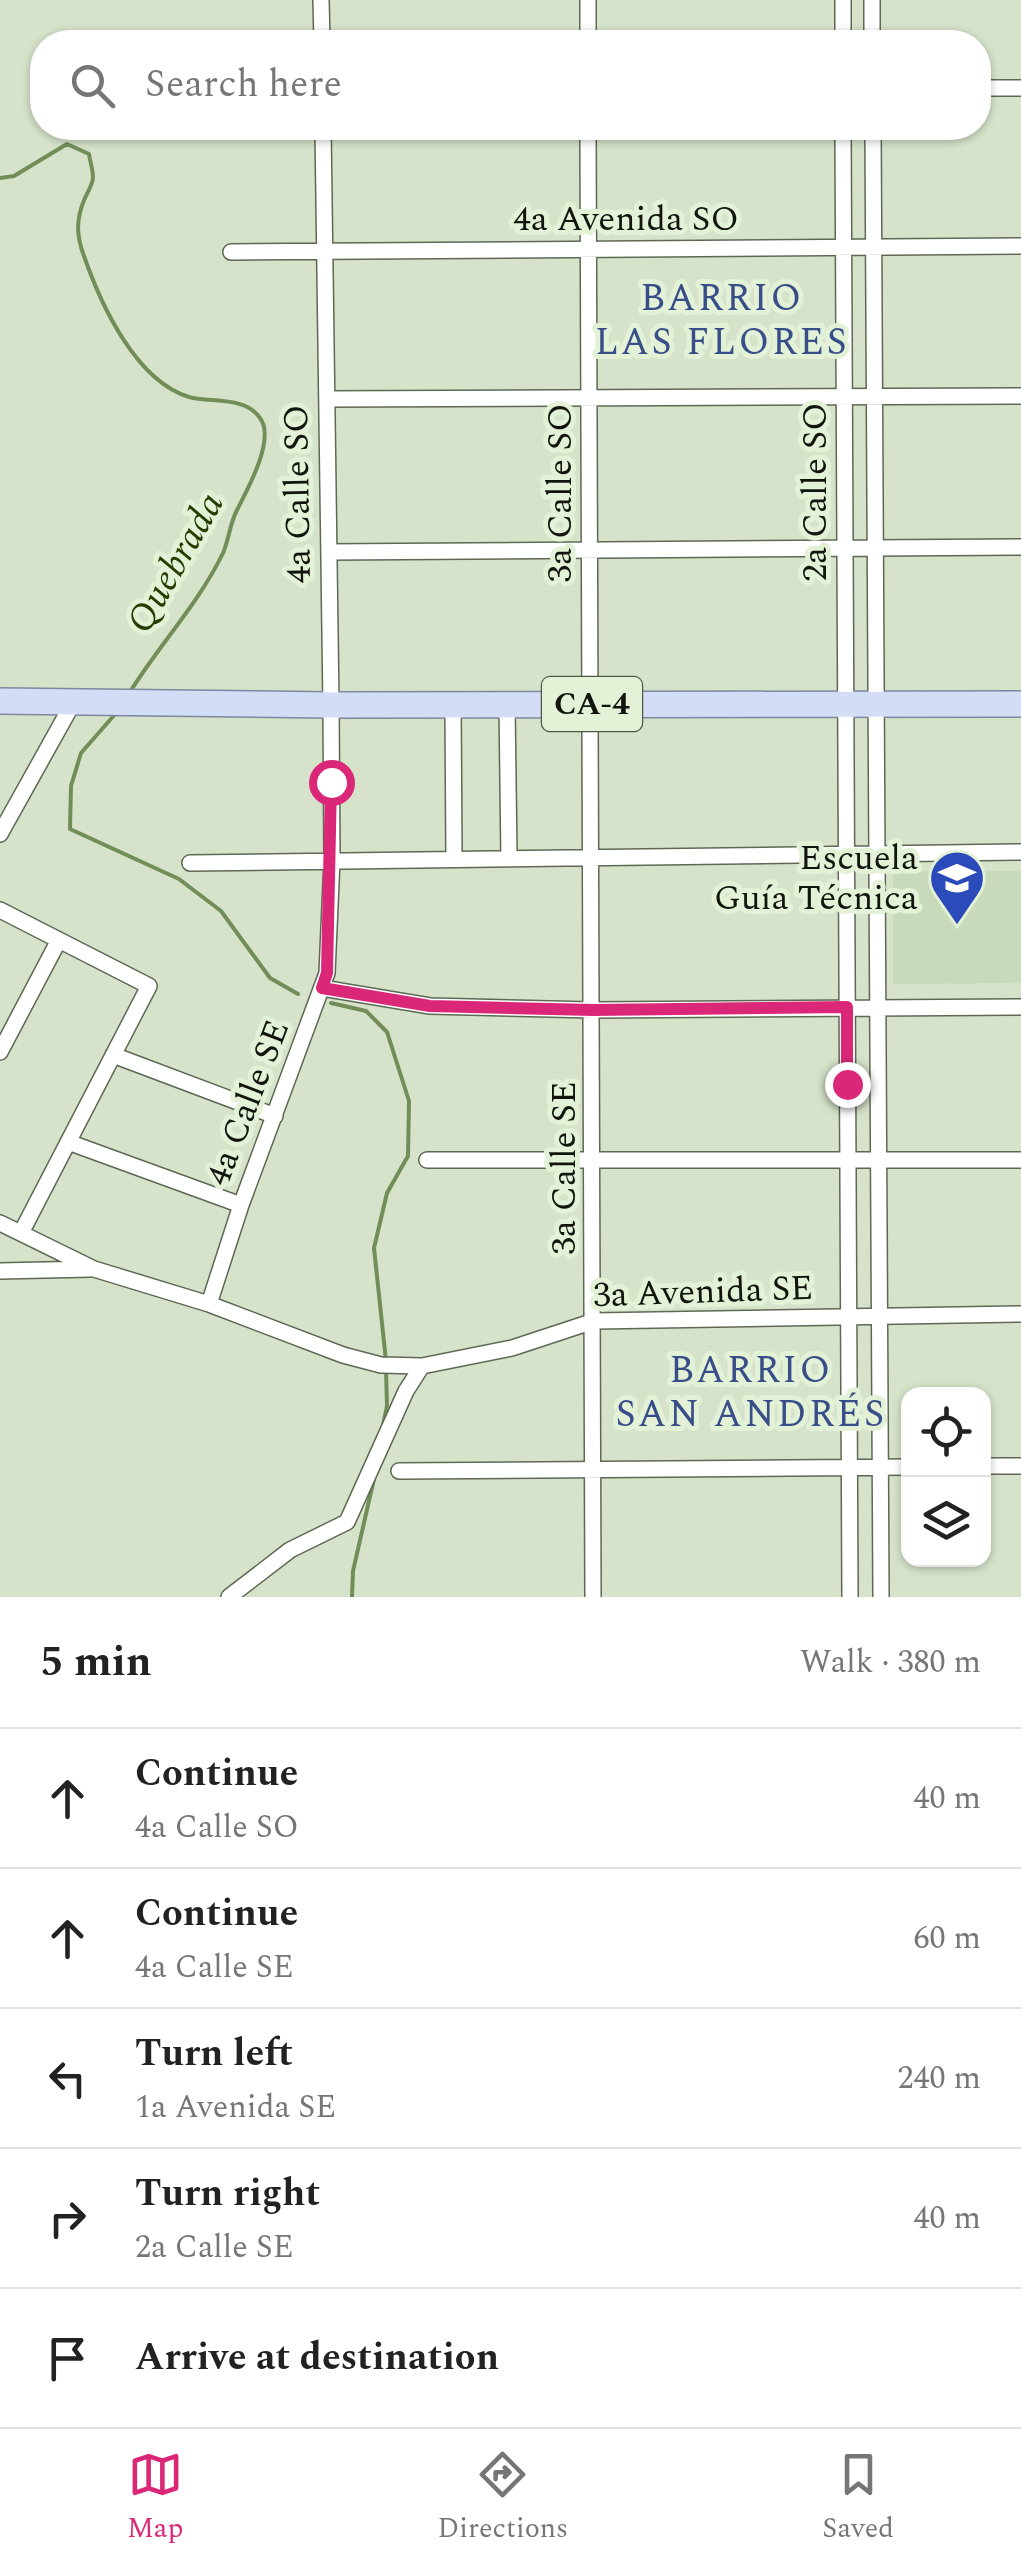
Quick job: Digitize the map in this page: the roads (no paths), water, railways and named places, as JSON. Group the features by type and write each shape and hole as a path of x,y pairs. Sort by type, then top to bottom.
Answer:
{"main road":[{"name":"CA-4","path":"0,700 163,704 1021,704"}],"street":[{"path":"321,0 322,30"},
{"path":"588,0 588,30"},
{"path":"843,0 843,30"},
{"path":"872,0 872,30"},
{"path":"991,88 1021,88"},
{"name":"4a Calle SO","path":"323,140 332,860"},
{"name":"3a Calle SO","path":"588,140 592,858"},
{"name":"2a Calle SO","path":"843,140 850,1597"},
{"name":"2a Calle SO","path":"872,140 881,1597"},
{"name":"4a Avenida SO","path":"231,252 1021,246"},
{"path":"327,399 1021,396"},
{"path":"329,552 1021,547"},
{"path":"0,834 86,703"},
{"path":"454,704 454,859"},
{"path":"507,704 509,858"},
{"path":"190,863 1021,852"},
{"name":"3a Calle SE","path":"592,858 593,1597"},
{"name":"4a Calle SE","path":"209,1304 241,1205 327,973 332,860"},
{"path":"0,910 149,986 20,1233"},
{"path":"0,1052 59,940"},
{"path":"322,988 430,1006 593,1010 1021,1007"},
{"path":"114,1054 275,1116"},
{"path":"68,1142 241,1205"},
{"path":"426,1160 1021,1160"},
{"name":"3a Avenida SE","path":"0,1223 94,1269 209,1304 360,1361 400,1366 422,1366 512,1348 594,1320 1021,1314"},
{"path":"0,1271 94,1269"},
{"path":"228,1597 290,1550 347,1522 406,1391 422,1366"},
{"path":"399,1470 901,1466"},
{"path":"991,1466 1021,1466"}],"waterway":[{"name":"Quebrada","path":"0,178 14,176 67,144 89,154 93,180 80,213 80,241 100,296 123,339 153,375 170,388 189,397 246,406 264,427 258,464 223,553 130,692"},
{"name":"Quebrada","path":"117,712 81,753 71,786 70,829 179,879 221,911 270,978 298,994"},
{"path":"331,1003 366,1011 387,1032 409,1101 408,1156 387,1193 374,1248 386,1361"},
{"path":"383,1425 386,1370"},
{"path":"352,1597 353,1571 374,1479"}],"place":[{"name":"Escuela Guía Técnica","path":"957,927"}],"district":[{"name":"BARRIO LAS FLORES","path":"722,321"},
{"name":"BARRIO SAN ANDRÉS","path":"751,1393"}]}
